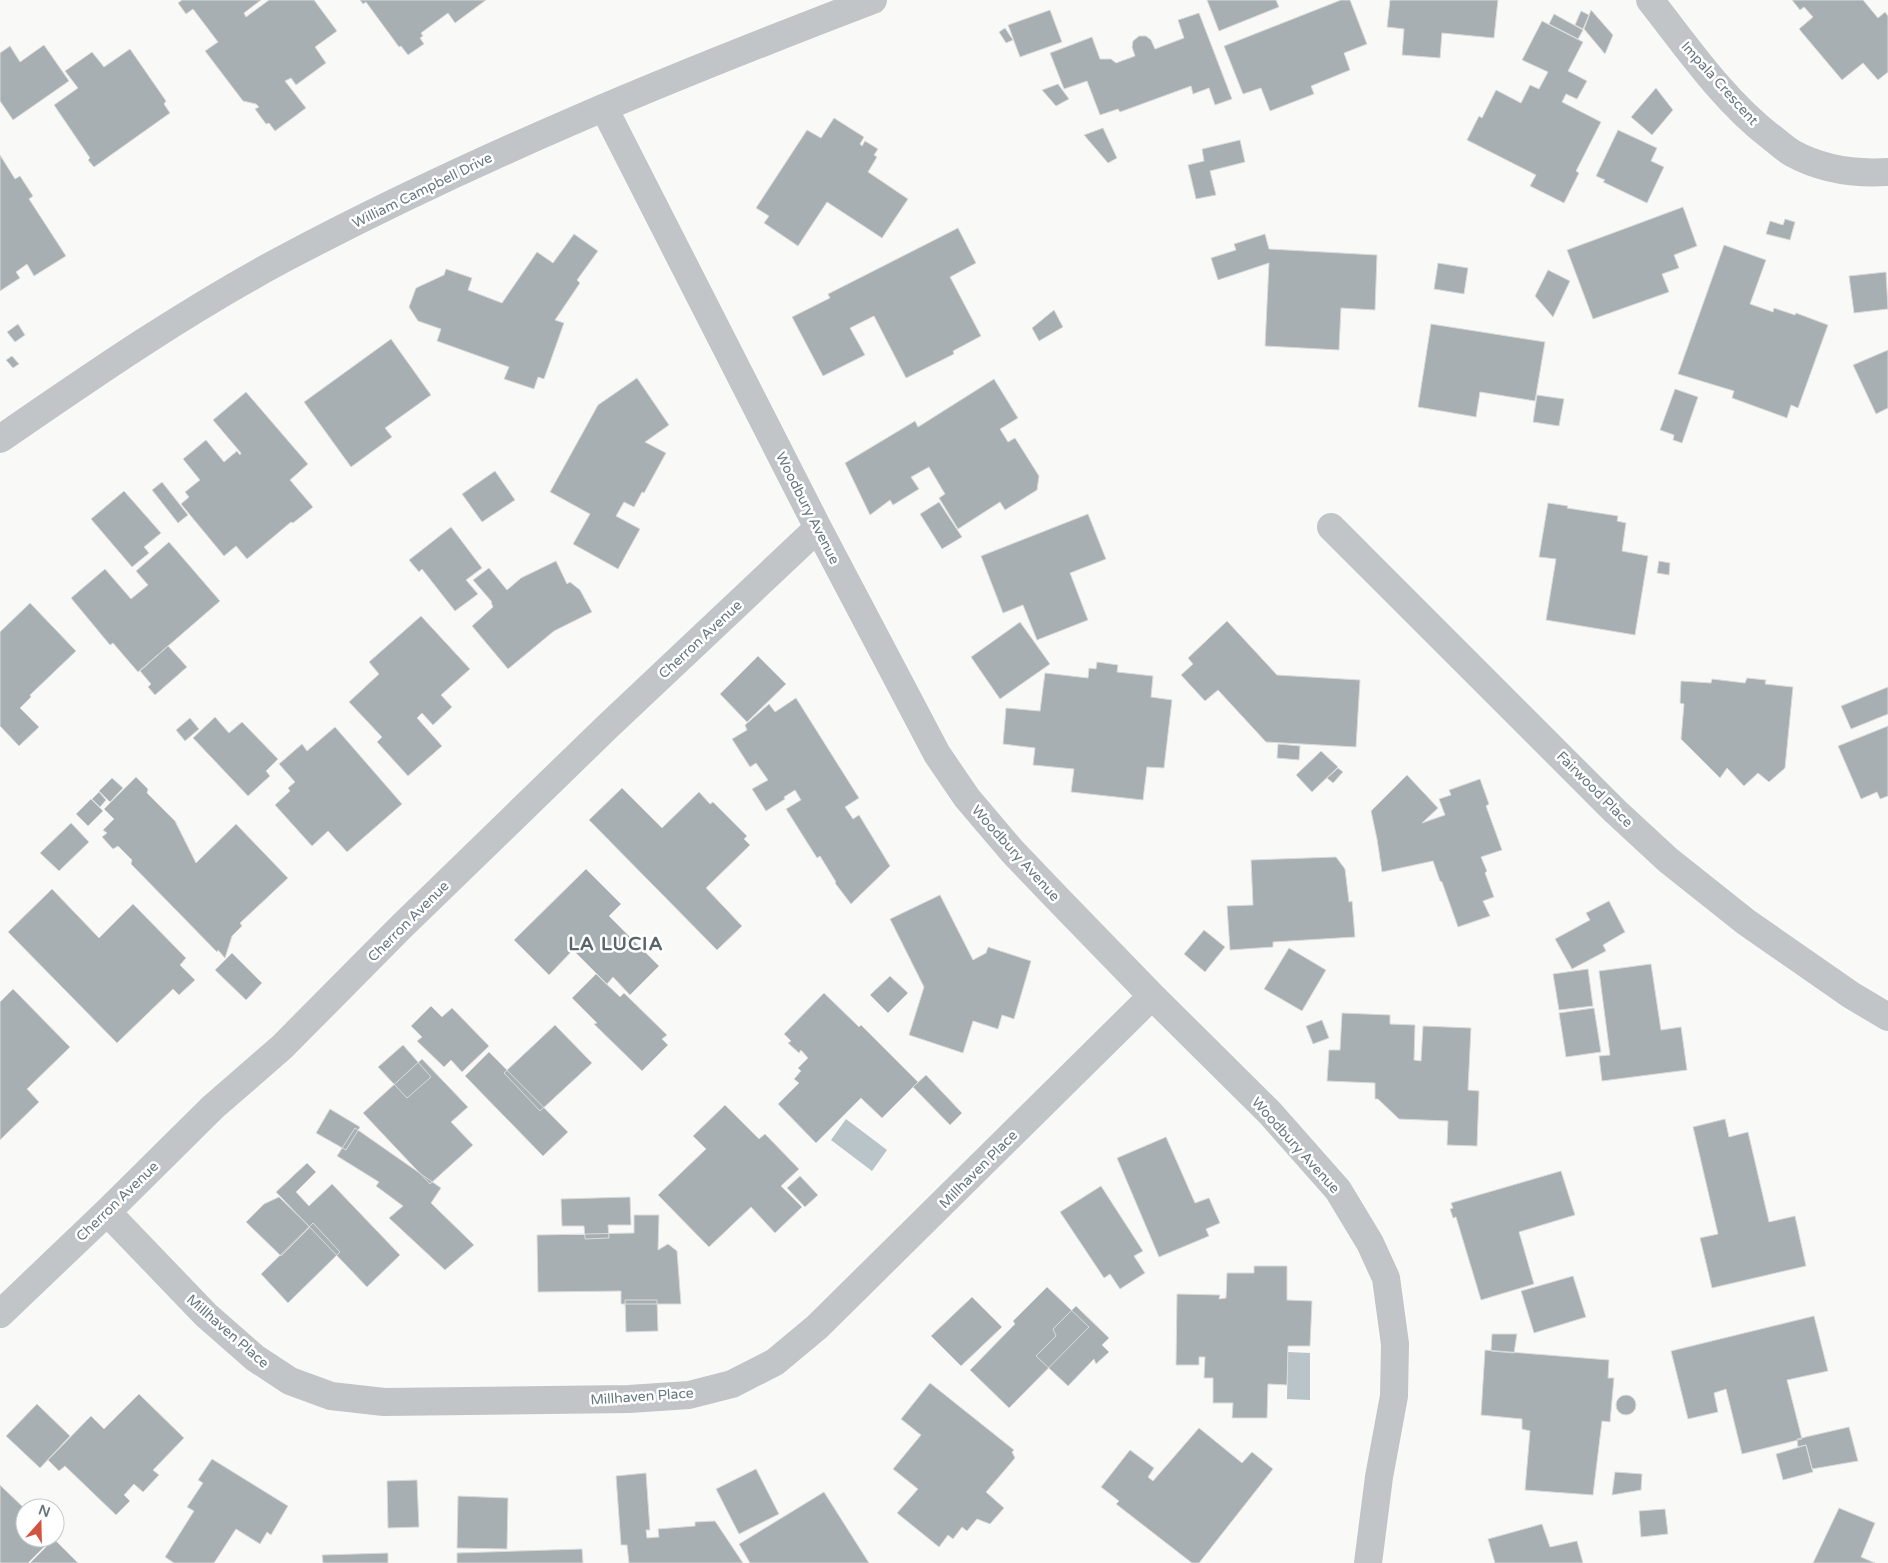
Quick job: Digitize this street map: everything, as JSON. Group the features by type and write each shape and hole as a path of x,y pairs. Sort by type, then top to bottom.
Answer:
{"street":[{"name":"William Campbell Drive","path":"0,439 89,378 192,312 285,258 464,168 604,108 873,0"},
{"name":"Impala Crescent","path":"1650,0 1709,75 1756,125 1792,153 1829,167 1864,173 1888,172"},
{"name":"Woodbury Avenue","path":"604,108 818,528 937,754 967,798 1012,851 1152,996 1270,1113 1338,1190 1370,1243 1386,1278 1395,1344 1394,1396 1379,1476 1368,1563"},
{"name":"Fairwood Place","path":"1331,526 1615,811 1668,860 1746,922 1851,995 1888,1017"},
{"name":"Cherron Avenue","path":"0,1314 107,1212 212,1107 282,1047 401,927 607,727 818,528"},
{"name":"Millhaven Place","path":"107,1212 206,1315 255,1358 290,1381 331,1396 392,1402 629,1399 689,1395 732,1384 775,1362 818,1327 1152,996"}],"shaded area":[{"path":"846,1119 887,1150 872,1171 831,1140"},
{"path":"1288,1352 1310,1353 1310,1400 1287,1399"}],"building":[{"path":"182,0 261,0 244,13 246,17 269,0 314,0 337,31 315,47 326,63 296,85 291,78 285,81 306,108 275,131 269,123 266,124 255,109 259,107 256,104 243,101 205,51 218,42 193,9 186,14 178,3"},
{"path":"360,0 486,0 455,23 448,13 421,33 423,36 420,38 424,44 408,55 401,46 399,47 366,2 363,4"},
{"path":"1207,0 1276,0 1279,7 1219,31"},
{"path":"1341,0 1350,0 1367,44 1344,53 1350,70 1311,86 1314,94 1270,111 1261,88 1243,94 1224,46"},
{"path":"1390,0 1498,0 1494,38 1442,33 1440,58 1402,55 1404,29 1387,27"},
{"path":"1792,0 1863,0 1878,18 1885,12 1888,16 1888,72 1878,80 1863,63 1842,80 1799,29 1813,17 1804,7 1800,10"},
{"path":"1050,10 1062,42 1020,57 1008,25"},
{"path":"1591,10 1613,35 1605,54 1584,29"},
{"path":"1581,11 1589,15 1583,29 1575,25"},
{"path":"1199,13 1232,99 1215,105 1209,88 1193,94 1191,86 1120,112 1118,109 1100,115 1087,81 1064,89 1050,53 1092,37 1100,59 1111,59 1116,63 1135,56 1132,47 1133,41 1139,36 1146,36 1151,40 1155,49 1184,38 1178,20"},
{"path":"1554,14 1583,30 1578,39 1549,24"},
{"path":"1542,21 1583,42 1568,71 1587,81 1577,99 1566,94 1562,102 1601,122 1576,171 1579,173 1564,203 1530,186 1536,175 1467,140 1479,116 1482,118 1496,90 1521,103 1530,85 1539,89 1548,72 1522,60"},
{"path":"1005,28 1013,40 1006,43 999,32"},
{"path":"44,45 69,81 13,120 0,101 0,53 10,46 20,62"},
{"path":"130,49 166,101 164,104 170,113 94,167 88,160 90,158 54,105 78,88 65,71 92,52 104,67"},
{"path":"1058,84 1069,99 1056,106 1042,90"},
{"path":"1656,88 1673,110 1652,135 1631,117"},
{"path":"834,118 864,137 860,144 862,146 865,141 878,149 874,155 877,157 868,172 908,199 882,238 827,202 798,246 764,223 769,216 756,208 807,130 821,138"},
{"path":"1103,128 1117,158 1108,163 1084,135"},
{"path":"1618,130 1657,148 1651,161 1664,167 1647,203 1603,182 1605,180 1596,176"},
{"path":"1240,140 1245,162 1210,171 1216,195 1196,199 1188,165 1204,161 1202,149"},
{"path":"0,155 15,179 20,176 33,196 29,199 66,256 34,276 27,264 16,272 20,278 0,291"},
{"path":"1683,207 1697,246 1674,255 1679,268 1662,274 1669,292 1593,319 1567,250"},
{"path":"1785,219 1795,222 1790,240 1766,234 1770,221 1783,225"},
{"path":"958,228 976,263 950,277 981,336 953,351 954,354 906,378 874,316 850,328 865,355 823,376 792,317 830,298 828,294"},
{"path":"574,234 598,251 577,280 580,283 555,320 564,323 544,379 538,377 534,389 504,379 509,367 437,341 441,329 418,321 409,307 416,288 444,275 446,269 472,278 468,290 502,303 537,252 553,263"},
{"path":"1265,234 1269,249 1377,255 1375,310 1341,308 1339,350 1265,346 1269,263 1218,280 1211,258 1236,250 1234,244"},
{"path":"1724,245 1766,260 1750,304 1773,312 1774,308 1795,315 1796,313 1828,325 1798,408 1791,405 1787,418 1732,398 1734,391 1678,374"},
{"path":"1438,263 1468,268 1464,294 1434,289"},
{"path":"1548,270 1570,281 1553,317 1535,296"},
{"path":"1886,272 1888,309 1854,313 1849,276"},
{"path":"1054,310 1063,327 1039,341 1032,328"},
{"path":"18,324 25,335 15,342 7,332"},
{"path":"1431,324 1545,342 1535,401 1480,392 1476,417 1418,407"},
{"path":"391,339 431,395 385,428 392,437 351,467 304,402"},
{"path":"1888,350 1888,408 1876,414 1853,365"},
{"path":"12,356 19,364 13,368 6,360"},
{"path":"637,378 669,425 645,442 666,453 644,493 642,492 634,507 624,502 616,516 640,529 618,569 573,544 590,514 550,492 598,405"},
{"path":"994,379 1018,418 1000,429 1008,442 1015,438 1039,476 1037,490 1005,510 1000,502 958,529 939,498 945,494 929,467 911,477 919,489 893,505 890,500 870,515 845,463 915,421 918,427"},
{"path":"1675,389 1698,397 1682,443 1673,440 1674,435 1660,430"},
{"path":"246,392 308,464 290,480 313,507 293,523 291,522 247,559 236,546 224,556 181,504 189,497 185,492 200,480 183,459 206,440 224,462 237,451 240,455 241,453 213,420"},
{"path":"1537,395 1564,399 1559,426 1533,422"},
{"path":"495,471 515,500 482,522 462,494"},
{"path":"162,482 188,515 178,523 152,490"},
{"path":"124,491 161,533 144,547 149,553 132,567 91,519"},
{"path":"939,502 962,537 942,549 920,514"},
{"path":"1548,503 1618,516 1617,521 1626,523 1622,551 1648,556 1635,635 1546,620 1556,559 1539,557"},
{"path":"1088,514 1106,559 1070,573 1088,620 1037,640 1023,605 1003,613 981,556"},
{"path":"451,527 482,568 466,580 478,594 455,611 422,569 419,572 409,560"},
{"path":"169,542 220,601 138,672 113,643 110,645 71,598 105,569 131,599 148,585 136,571"},
{"path":"556,561 567,584 570,582 580,590 592,612 554,631 508,669 472,626 493,607 492,602 473,580 489,568 507,590 521,578"},
{"path":"1659,561 1670,563 1669,575 1657,573"},
{"path":"30,603 76,651 30,695 31,697 20,708 39,727 19,746 0,726 0,632"},
{"path":"421,616 470,669 441,695 452,707 433,725 422,713 417,718 442,746 408,776 377,742 382,737 349,702 379,674 369,662"},
{"path":"1227,621 1277,675 1360,680 1356,747 1266,742 1218,690 1205,701 1181,675 1193,664 1188,658"},
{"path":"1020,622 1050,664 1000,699 971,657"},
{"path":"168,646 187,667 155,695 148,687 151,684 140,671"},
{"path":"758,656 786,684 747,722 720,694"},
{"path":"1097,662 1118,665 1117,672 1153,676 1151,697 1172,700 1164,768 1147,767 1143,800 1071,792 1074,769 1033,765 1035,748 1003,744 1006,708 1040,711 1045,673 1088,678 1089,668 1096,669"},
{"path":"1747,678 1766,680 1765,684 1793,687 1785,768 1769,782 1758,773 1744,786 1727,768 1720,778 1681,739 1684,704 1680,703 1681,681 1711,683 1712,679 1745,683"},
{"path":"1888,687 1888,714 1851,729 1841,706"},
{"path":"796,698 859,798 845,807 853,819 859,815 890,866 851,904 835,883 820,856 817,858 786,809 801,800 795,790 766,811 752,789 768,780 756,763 750,767 732,739 747,730 745,725 769,704 775,712"},
{"path":"215,717 229,733 242,722 278,759 266,771 270,776 248,796 193,738"},
{"path":"190,718 199,729 185,741 176,730"},
{"path":"1888,726 1888,796 1880,799 1877,792 1861,799 1838,746"},
{"path":"335,727 402,804 347,852 328,831 312,846 275,805 290,791 288,788 295,782 279,764 302,744 307,751"},
{"path":"1278,744 1300,746 1299,760 1277,758"},
{"path":"1321,751 1338,767 1312,792 1296,775"},
{"path":"1338,768 1343,772 1333,783 1327,778"},
{"path":"1407,775 1438,808 1422,823 1445,815 1439,799 1451,795 1449,790 1480,779 1489,804 1486,806 1502,850 1481,857 1494,897 1483,901 1490,916 1458,927 1433,861 1382,872 1371,811"},
{"path":"136,777 148,789 147,793 175,821 196,863 236,824 288,878 240,923 242,926 232,936 225,958 131,864 132,860 118,846 113,849 102,837 107,833 103,830 114,819 104,809"},
{"path":"112,778 123,788 110,802 99,791"},
{"path":"622,788 662,828 699,792 710,804 713,802 747,836 744,839 750,845 706,888 742,926 717,950 589,820"},
{"path":"99,792 106,800 100,807 92,799"},
{"path":"91,799 103,811 88,826 76,814"},
{"path":"71,823 89,842 59,871 40,853"},
{"path":"1336,857 1345,869 1349,902 1352,901 1355,937 1273,942 1273,947 1230,950 1227,906 1253,905 1251,860"},
{"path":"586,869 621,904 609,916 659,966 630,995 613,977 607,984 573,950 549,975 514,940"},
{"path":"52,889 99,938 133,904 186,958 180,965 195,980 179,995 173,989 117,1043 8,932"},
{"path":"940,895 973,960 986,953 988,947 1031,961 1014,1019 1002,1015 998,1029 973,1021 963,1053 909,1035 924,987 890,919"},
{"path":"1609,901 1625,932 1603,945 1606,951 1572,969 1555,939 1590,920 1586,913"},
{"path":"1204,930 1225,947 1205,972 1184,954"},
{"path":"1289,948 1326,970 1302,1011 1264,989"},
{"path":"232,953 262,983 246,1000 215,970"},
{"path":"1651,964 1661,1030 1681,1027 1687,1070 1602,1081 1599,1056 1610,1055 1599,971"},
{"path":"1588,969 1593,1006 1559,1010 1553,974"},
{"path":"596,974 620,997 624,993 667,1035 662,1039 668,1045 642,1071 594,1024 597,1023 572,998"},
{"path":"890,976 908,993 888,1013 870,995"},
{"path":"13,989 70,1047 27,1089 39,1102 0,1140 0,1002"},
{"path":"824,993 859,1027 861,1025 918,1082 882,1118 861,1098 816,1143 778,1104 799,1083 794,1079 801,1071 798,1068 808,1058 801,1050 799,1053 788,1043 791,1041 784,1034"},
{"path":"431,1006 442,1017 452,1008 489,1046 462,1072 451,1060 444,1067 417,1041 422,1037 411,1026"},
{"path":"1594,1008 1601,1052 1566,1057 1559,1013"},
{"path":"1342,1013 1390,1015 1390,1024 1415,1025 1414,1060 1421,1061 1423,1026 1471,1028 1468,1090 1479,1091 1477,1146 1447,1145 1448,1121 1399,1119 1378,1099 1375,1099 1375,1083 1327,1081 1329,1050 1340,1050"},
{"path":"1322,1020 1329,1038 1313,1044 1306,1026"},
{"path":"555,1025 592,1063 540,1111 504,1073"},
{"path":"403,1045 431,1077 407,1098 378,1067"},
{"path":"489,1052 568,1132 543,1156 465,1076"},
{"path":"422,1059 468,1107 451,1122 473,1145 430,1184 363,1113"},
{"path":"926,1075 962,1113 950,1125 913,1087"},
{"path":"725,1105 759,1139 765,1134 799,1169 781,1186 802,1207 775,1233 751,1207 709,1247 658,1195 706,1149 693,1136"},
{"path":"330,1109 360,1127 346,1150 316,1133"},
{"path":"1725,1119 1729,1137 1748,1132 1769,1222 1795,1216 1806,1266 1712,1288 1700,1238 1718,1234 1693,1127"},
{"path":"355,1128 441,1188 431,1203 474,1245 445,1270 389,1218 403,1206 376,1186 379,1182 337,1156"},
{"path":"1166,1137 1195,1203 1209,1198 1220,1223 1206,1229 1209,1236 1159,1257 1117,1158"},
{"path":"307,1163 316,1172 296,1192 309,1206 332,1184 400,1255 367,1287 276,1192"},
{"path":"1561,1171 1575,1215 1519,1232 1534,1284 1481,1300 1456,1217 1453,1218 1450,1209 1453,1208 1451,1203"},
{"path":"800,1176 818,1195 805,1207 787,1188"},
{"path":"1101,1186 1143,1251 1134,1256 1145,1273 1120,1289 1110,1274 1104,1278 1060,1212"},
{"path":"279,1197 310,1227 281,1256 246,1222 264,1204"},
{"path":"630,1197 631,1225 608,1225 609,1238 585,1239 584,1226 562,1226 561,1199"},
{"path":"634,1215 659,1215 658,1250 668,1244 677,1251 681,1304 621,1304 621,1291 538,1292 537,1235 634,1233"},
{"path":"313,1223 340,1252 288,1303 261,1274"},
{"path":"1254,1266 1287,1266 1287,1300 1312,1301 1310,1346 1288,1346 1287,1385 1268,1384 1267,1418 1232,1418 1233,1403 1213,1403 1213,1378 1204,1378 1205,1357 1199,1357 1199,1365 1176,1365 1177,1294 1220,1295 1219,1299 1226,1298 1227,1273 1254,1273"},
{"path":"1573,1276 1586,1317 1534,1333 1521,1291"},
{"path":"1047,1287 1089,1327 1009,1408 970,1370 1015,1324 1013,1321"},
{"path":"972,1297 1002,1327 961,1366 931,1336"},
{"path":"625,1300 657,1300 658,1331 626,1332"},
{"path":"1076,1306 1109,1338 1102,1345 1109,1352 1096,1364 1094,1359 1068,1386 1036,1356 1056,1336 1053,1329"},
{"path":"1814,1316 1828,1371 1787,1380 1802,1439 1742,1454 1726,1389 1714,1393 1718,1412 1688,1419 1671,1351"},
{"path":"1492,1334 1517,1334 1514,1353 1491,1351"},
{"path":"1485,1350 1609,1360 1608,1378 1614,1378 1610,1422 1602,1421 1593,1495 1525,1490 1530,1431 1522,1429 1522,1419 1481,1415"},
{"path":"930,1383 1014,1450 1012,1452 1015,1458 986,1492 1004,1508 990,1524 977,1519 967,1531 962,1527 953,1539 948,1535 939,1547 897,1513 918,1489 893,1469 921,1435 901,1419"},
{"path":"139,1394 184,1438 153,1470 159,1475 143,1492 134,1484 124,1495 130,1501 116,1515 65,1466 59,1471 48,1460 91,1416 104,1429"},
{"path":"1626,1395 1633,1398 1636,1405 1633,1412 1626,1415 1619,1412 1616,1405 1619,1398"},
{"path":"37,1404 70,1436 40,1468 6,1436"},
{"path":"1849,1427 1858,1461 1812,1469 1806,1445 1798,1447 1797,1439"},
{"path":"1199,1428 1242,1463 1252,1452 1273,1469 1199,1563 1192,1563 1116,1504 1119,1501 1101,1487 1130,1450 1154,1468 1148,1477 1153,1481"},
{"path":"1806,1445 1813,1472 1783,1480 1776,1454"},
{"path":"212,1459 288,1506 271,1535 267,1532 260,1544 236,1529 214,1563 174,1563 165,1557 194,1511 187,1507 203,1483 198,1480"},
{"path":"756,1469 779,1514 739,1534 716,1489"},
{"path":"1615,1472 1642,1474 1641,1490 1612,1495"},
{"path":"646,1473 650,1530 646,1530 647,1538 659,1537 658,1529 695,1526 695,1522 715,1521 743,1563 629,1563 627,1545 621,1545 616,1476"},
{"path":"417,1480 419,1527 388,1528 387,1481"},
{"path":"0,1485 15,1499 15,1548 43,1548 28,1563 0,1563"},
{"path":"824,1492 869,1563 750,1563 739,1544"},
{"path":"458,1496 508,1498 507,1549 457,1548"},
{"path":"1839,1508 1875,1523 1861,1557 1875,1563 1813,1563"},
{"path":"1665,1509 1668,1534 1641,1537 1639,1511"},
{"path":"1542,1524 1550,1547 1577,1541 1583,1563 1495,1563 1488,1539"},
{"path":"45,1548 63,1548 78,1563 30,1563"},
{"path":"582,1549 583,1563 457,1563 457,1553"},
{"path":"388,1553 388,1563 323,1563 322,1555"}],"district":[{"name":"LA LUCIA","path":"616,943"}]}
